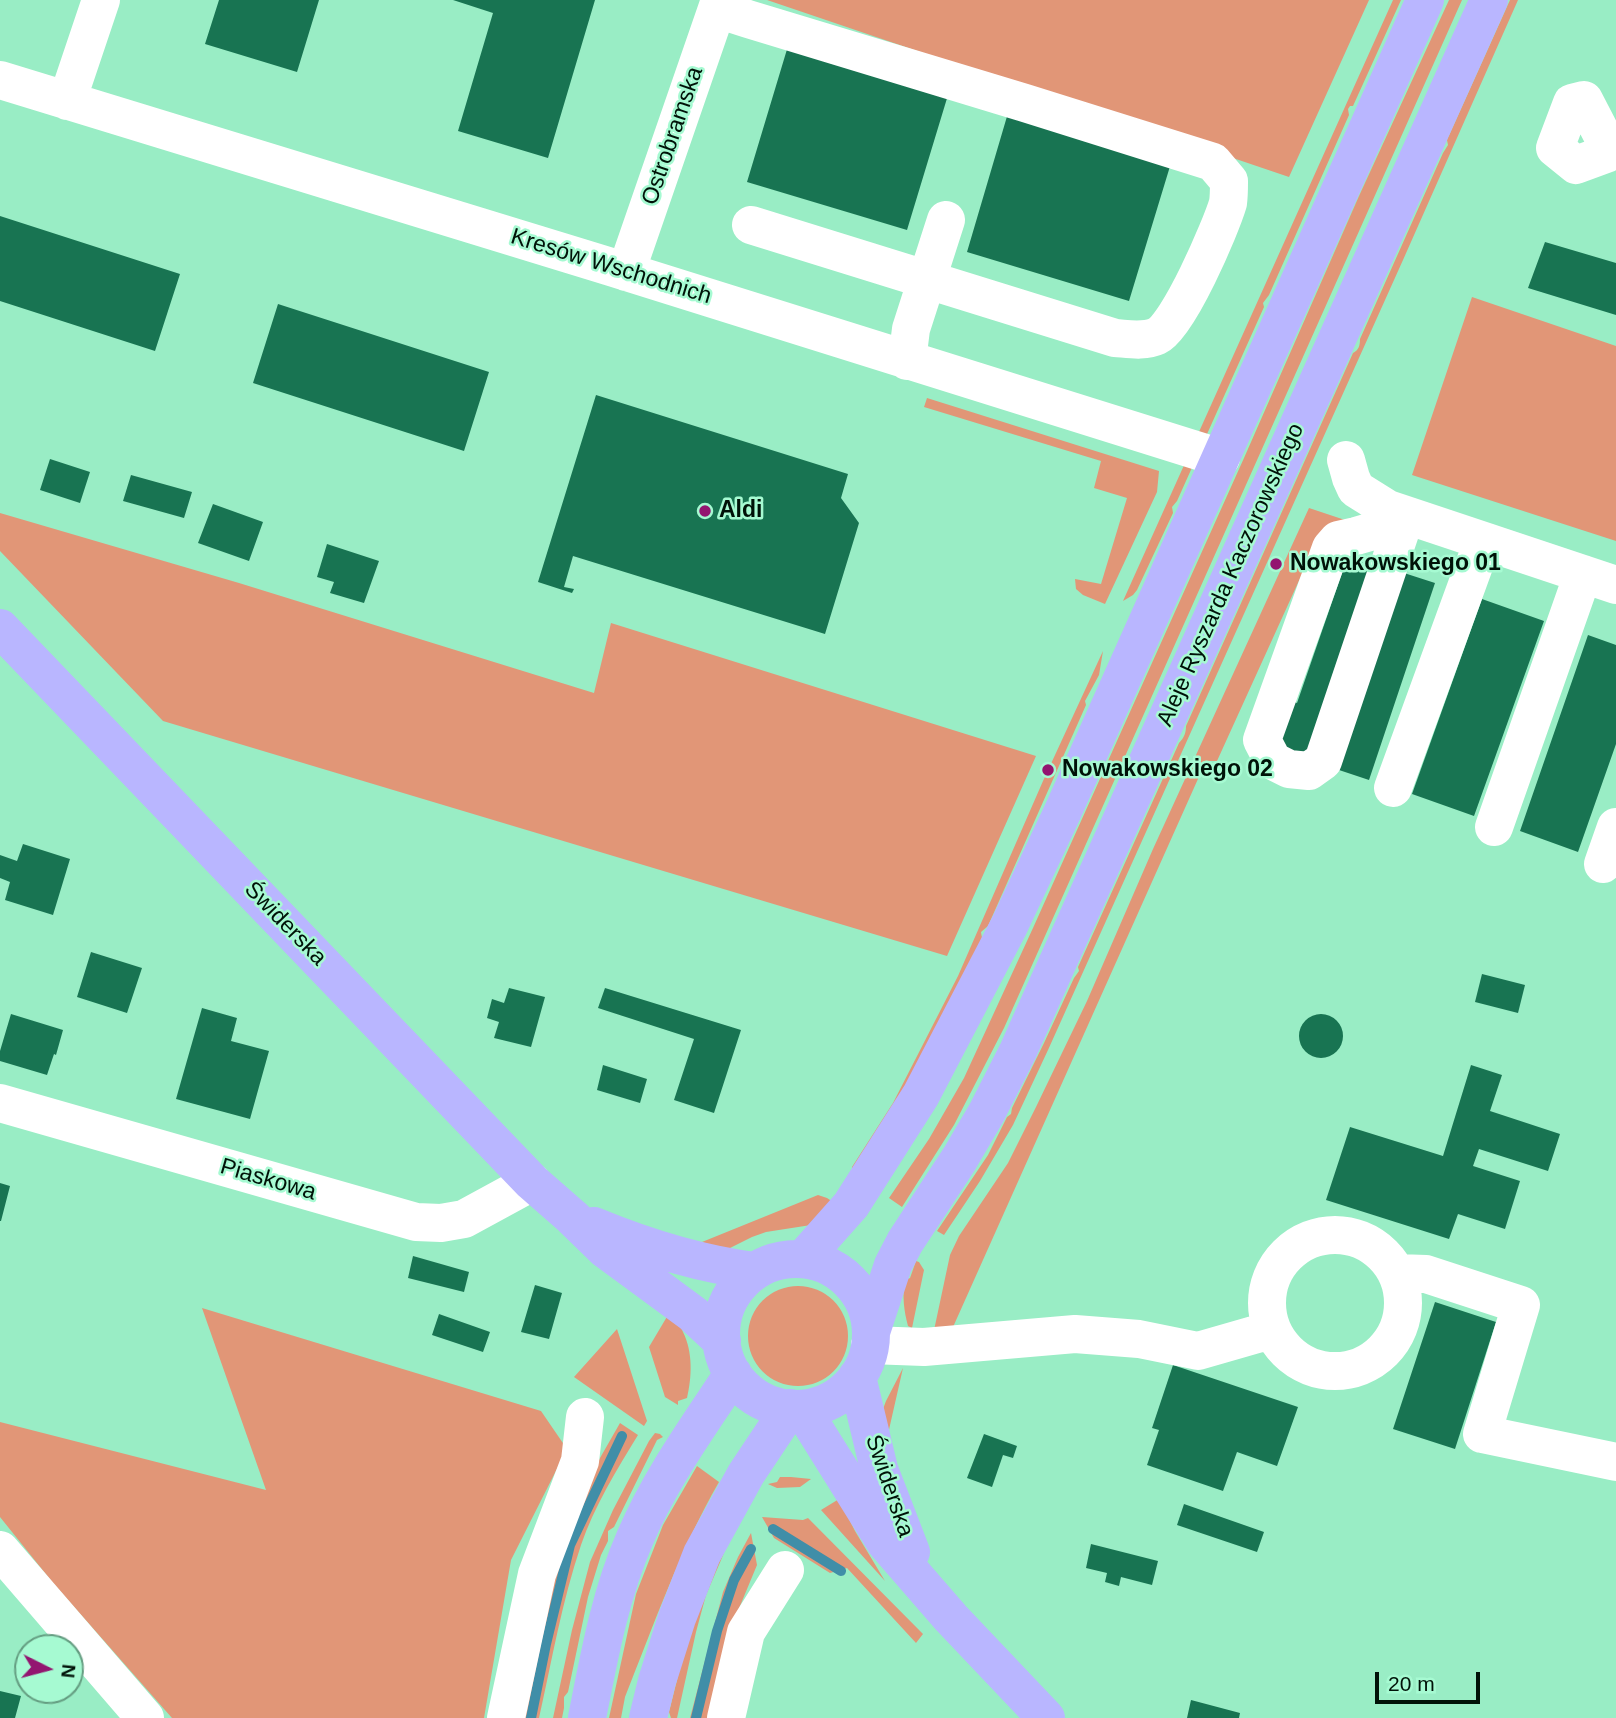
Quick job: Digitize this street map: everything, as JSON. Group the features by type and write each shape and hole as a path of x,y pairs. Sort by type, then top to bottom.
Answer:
{"main road":[{"path":"803,1259 851,1205 921,1095 1009,926 1063,811 1425,0"},
{"name":"Aleje Ryszarda Kaczorowskiego","path":"866,1351 893,1265 987,1112 1018,1051 1489,0"},
{"name":"Świderska","path":"0,628 532,1182 606,1250 693,1314 727,1357"},
{"name":"Świderska","path":"572,1217 625,1239 692,1259 755,1271"},
{"path":"803,1259 816,1262 829,1267 851,1283 859,1293 869,1318 866,1351 848,1387 827,1402 796,1408 778,1406 757,1398 740,1383 727,1357 724,1314 729,1301 744,1280 755,1271 778,1261 803,1259"},
{"name":"Świderska","path":"866,1351 879,1469 905,1539 929,1592"},
{"path":"586,1718 613,1599 634,1539 727,1357"},
{"path":"648,1718 677,1618 702,1554 746,1474 796,1408"},
{"name":"Świderska","path":"796,1408 885,1542 951,1618 1046,1718"}],"street":[{"path":"67,101 101,0"},
{"path":"718,4 747,19 1213,162 1229,181 1228,200 1216,236 1180,309 1160,335 1143,340 1115,338 751,225"},
{"name":"Ostrobramska","path":"626,272 718,4"},
{"name":"Kresów Wschodnich","path":"0,80 1221,458"},
{"path":"907,361 911,330 946,220"},
{"path":"1346,460 1356,489 1388,509 1599,580 1494,827"},
{"path":"1403,514 1322,761 1308,771 1289,769 1273,761 1262,740 1331,548 1338,540 1390,526 1403,514"},
{"path":"1393,788 1483,541"},
{"path":"1603,864 1616,827"},
{"name":"Piaskowa","path":"0,1103 416,1222 441,1223 464,1219 532,1182"},
{"path":"1341,1235 1364,1241 1383,1254 1397,1273 1403,1294 1402,1316 1395,1337 1381,1354 1363,1366 1342,1372 1320,1371 1299,1363 1283,1349 1271,1330 1266,1307 1269,1283 1279,1262 1296,1246 1318,1237 1341,1235"},
{"path":"1397,1273 1426,1275 1521,1305 1482,1434 1616,1462"},
{"path":"866,1351 1075,1334 1139,1339 1198,1351 1271,1330"},
{"path":"506,1718 537,1574 580,1461 585,1418"},
{"path":"0,1550 145,1718"},
{"path":"726,1718 746,1632 785,1570"}],"shaded area":[{"path":"767,0 1369,0 1289,177"},
{"path":"1393,0 1401,0 1353,106 1348,109 1349,115 1172,507 1173,513 1137,590 1123,601"},
{"path":"1449,0 1462,0 1004,1028 954,1125 902,1207 889,1198 929,1139 964,1078"},
{"path":"1510,0 1518,0 1048,1050 1013,1125 944,1235 937,1231 988,1155 1011,1114 1079,971 1078,967 1353,353 1359,347 1360,339"},
{"path":"1472,297 1616,346 1616,541 1412,475"},
{"path":"927,398 1159,471 1157,492 1105,604 1083,595 1076,589 1075,579 1101,584 1127,498 1094,488 1101,461 924,407"},
{"path":"1309,508 1360,525 1317,541 1217,761 1206,761 949,1336 933,1335 950,1255 959,1236 1008,1163 1087,1001 1153,849"},
{"path":"0,513 239,583 594,693 611,623 1036,756 947,956 163,721 0,551"},
{"path":"1103,651 1099,675 1085,701 1086,705 988,926 981,932 982,938 928,1052 852,1172 852,1167 893,1103 958,976"},
{"path":"818,1195 833,1202 811,1225 766,1232 726,1250 702,1242"},
{"path":"916,1261 924,1270 912,1328 908,1326 904,1292 905,1280 910,1278"},
{"path":"798,1286 826,1294 840,1308 848,1336 840,1364 826,1378 798,1386 770,1378 756,1364 748,1336 756,1308 770,1294"},
{"path":"202,1308 541,1411 567,1449 511,1560 484,1718 172,1718 53,1583 0,1517 0,1422 266,1490"},
{"path":"668,1315 682,1329 690,1356 691,1373 687,1398 678,1401 678,1405 665,1397 649,1347"},
{"path":"617,1329 647,1421 644,1426 574,1377"},
{"path":"903,1368 888,1434 880,1417"},
{"path":"620,1423 638,1435 599,1502 581,1545 563,1609 539,1718 518,1718 566,1531 600,1458"},
{"path":"655,1433 663,1437 657,1440 614,1527 608,1531 608,1541 588,1597 568,1692 564,1697 562,1718 553,1718 590,1562 613,1510"},
{"path":"697,1466 719,1482 668,1588 625,1697 621,1718 609,1718 636,1594 663,1525"},
{"path":"780,1477 811,1479 800,1487 777,1488 768,1484 777,1482"},
{"path":"839,1499 855,1531 885,1581 821,1510"},
{"path":"762,1517 803,1520 808,1518 923,1634 916,1643 847,1568 830,1573 774,1538"},
{"path":"751,1533 757,1565 740,1606 710,1718 690,1718 723,1592"},
{"path":"724,1553 706,1595 677,1718 671,1718 669,1712 696,1604"}],"building":[{"path":"219,0 319,0 297,72 205,44"},
{"path":"453,0 595,0 548,158 458,131 493,13"},
{"path":"788,46 948,95 907,230 747,182"},
{"path":"1008,113 1171,163 1129,301 967,252"},
{"path":"0,216 180,274 155,351 0,301"},
{"path":"1545,242 1616,263 1616,315 1528,288"},
{"path":"278,304 489,372 464,451 253,383"},
{"name":"Aldi","path":"596,395 848,474 841,498 859,523 825,634 573,556 564,587 574,589 572,593 538,582"},
{"path":"50,459 90,472 80,503 40,490"},
{"path":"131,475 192,492 184,518 123,501"},
{"path":"213,504 263,522 249,561 198,543"},
{"path":"327,544 379,561 364,603 330,593 334,582 317,577"},
{"path":"1349,553 1378,563 1312,758 1276,745 1292,701 1297,703"},
{"path":"1404,573 1435,583 1369,780 1339,770"},
{"path":"1482,599 1544,621 1474,816 1412,794"},
{"path":"1588,635 1616,645 1616,744 1578,852 1520,831"},
{"path":"23,844 70,859 53,915 5,900 10,882 0,878 0,855 17,861"},
{"path":"91,952 142,968 127,1013 77,997"},
{"path":"1482,974 1525,985 1518,1013 1475,1002"},
{"path":"509,988 545,997 531,1047 494,1038 499,1022 487,1018 492,999 504,1003"},
{"path":"605,988 741,1030 714,1113 674,1100 694,1039 598,1008"},
{"path":"202,1008 237,1018 231,1041 269,1051 250,1119 176,1099"},
{"path":"11,1014 63,1030 47,1075 0,1061 0,1051"},
{"path":"1321,1014 1337,1020 1343,1036 1337,1052 1321,1058 1305,1052 1299,1036 1305,1020"},
{"path":"603,1065 647,1079 640,1103 597,1090"},
{"path":"1471,1065 1502,1075 1490,1111 1560,1134 1548,1171 1479,1149 1473,1166 1520,1181 1505,1229 1458,1214 1449,1239 1326,1200 1350,1127 1443,1156"},
{"path":"0,1183 10,1186 1,1221 0,1221"},
{"path":"413,1256 469,1272 464,1292 408,1278"},
{"path":"535,1285 562,1293 549,1339 521,1332"},
{"path":"1435,1302 1496,1322 1455,1449 1393,1429"},
{"path":"439,1314 490,1332 483,1352 432,1335"},
{"path":"1173,1365 1298,1407 1277,1466 1237,1452 1223,1491 1147,1465 1159,1430 1152,1428"},
{"path":"984,1434 1017,1446 1013,1458 1003,1455 992,1487 967,1478"},
{"path":"1184,1504 1264,1532 1257,1552 1177,1525"},
{"path":"1091,1544 1158,1561 1152,1585 1121,1577 1119,1586 1105,1582 1107,1573 1086,1568"},
{"path":"0,1691 14,1694 14,1704 19,1704 15,1718 0,1718"},
{"path":"1191,1700 1240,1713 1239,1718 1187,1718"}],"waterway":[{"path":"531,1718 570,1545 622,1436"},
{"path":"773,1529 841,1571"},
{"path":"696,1718 717,1631 734,1580 751,1549"}],"place":[{"name":"Aldi","path":"705,511"},
{"name":"Nowakowskiego 01","path":"1276,564"},
{"name":"Nowakowskiego 02","path":"1048,770"}]}
